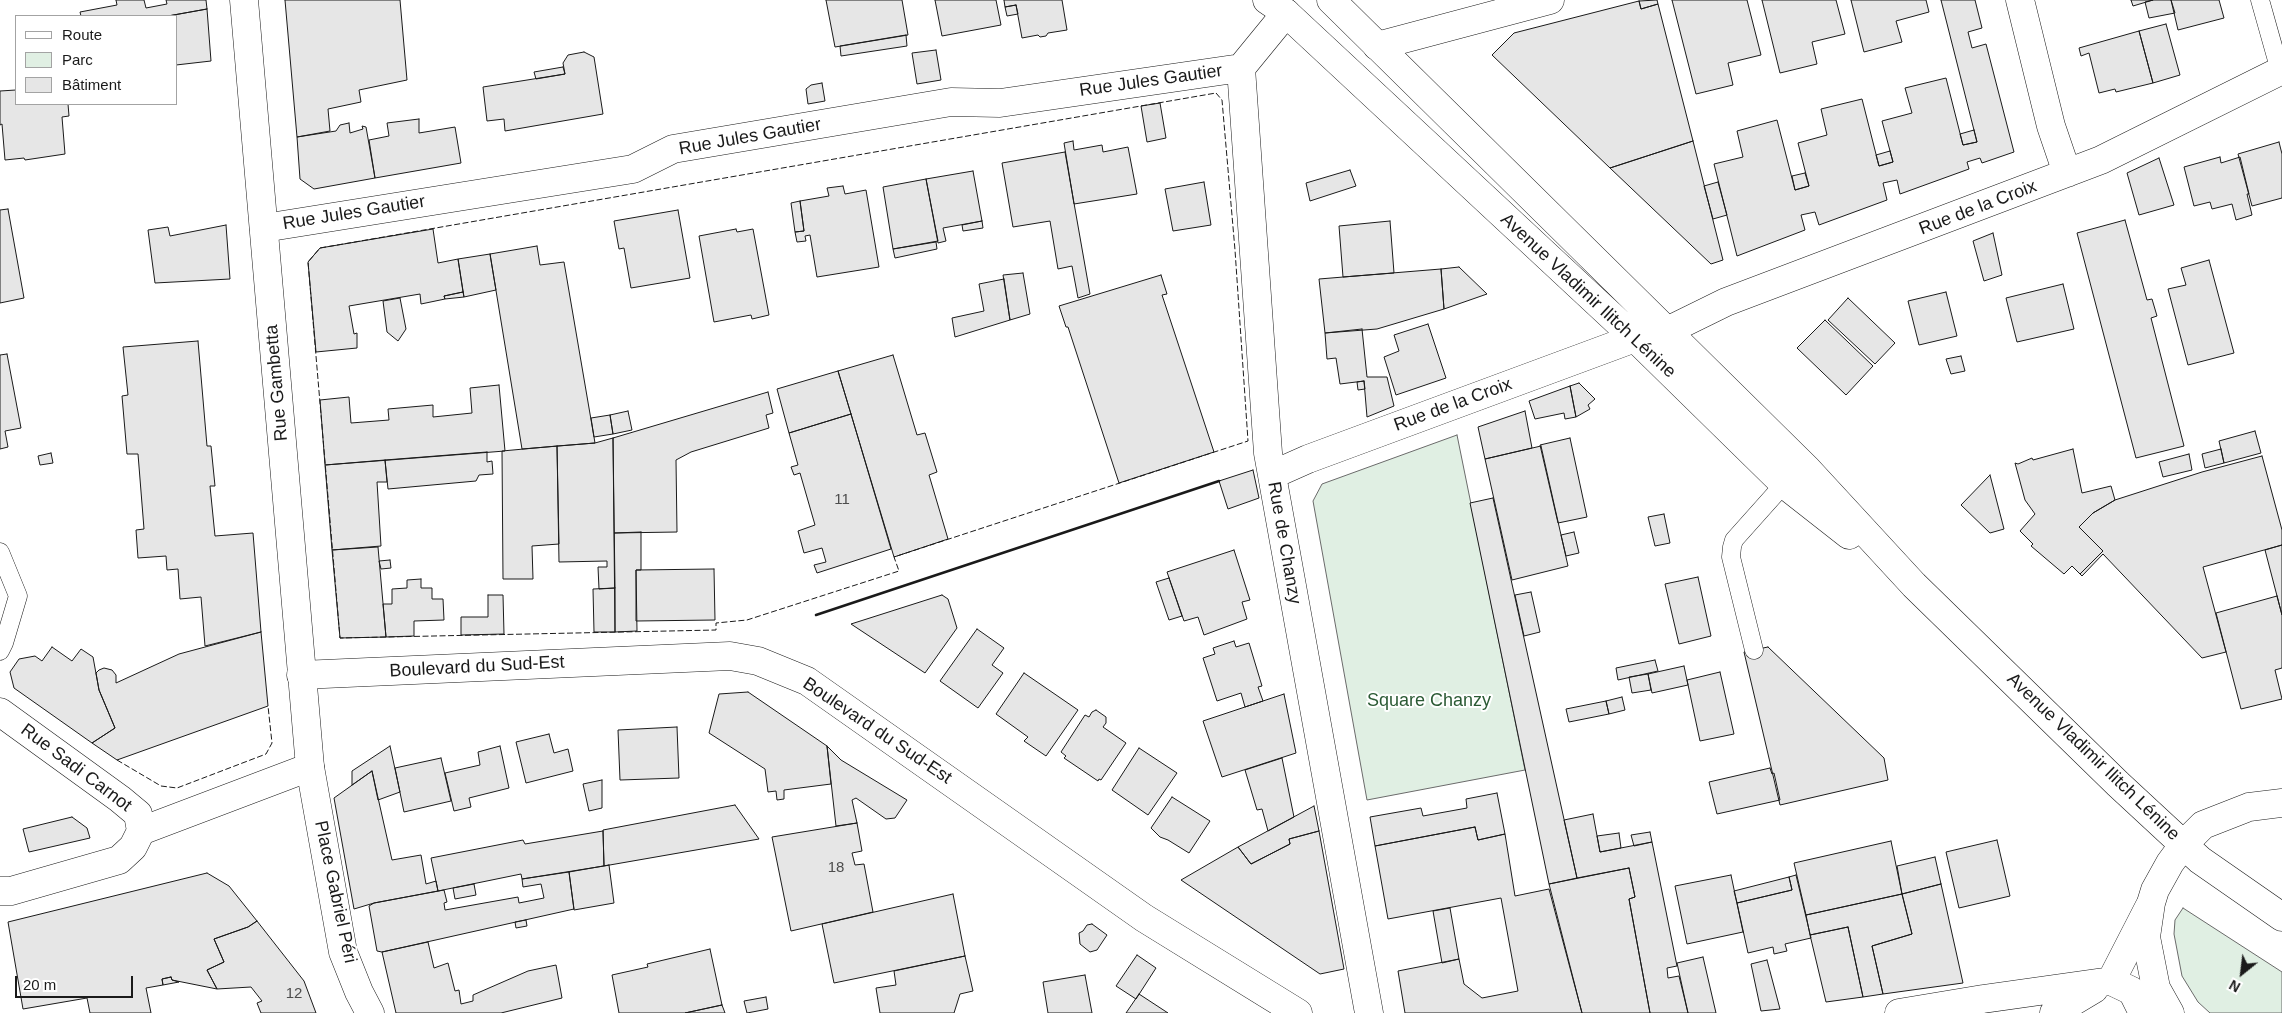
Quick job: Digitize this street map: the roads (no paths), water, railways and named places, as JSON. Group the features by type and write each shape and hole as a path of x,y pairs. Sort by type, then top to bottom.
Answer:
{"street":[{"name":"Rue Gambetta","path":"244,0 310,767"},
{"name":"Avenue Vladimir Ilitch Lénine","path":"1331,0 1807,469 1914,585 2118,784 2200,860 2282,917"},
{"path":"1377,46 1550,0"},
{"path":"2020,0 2051,126 2067,173"},
{"name":"Avenue Vladimir Ilitch Lénine","path":"1276,4 1634,338 1784,484 1914,585"},
{"path":"1241,68 1276,4"},
{"name":"Rue Jules Gautier","path":"264,228 633,169 673,149 951,102 1000,103 1241,68"},
{"name":"Rue de Chanzy","path":"1241,68 1266,434 1369,1013"},
{"name":"Rue de la Croix","path":"1667,331 1726,302 2118,152 2281,70"},
{"name":"Rue de la Croix","path":"1272,475 1308,459 1634,338"},
{"name":"Boulevard du Sud-Est","path":"301,676 730,656 758,661 807,681 1144,918 1298,1013"},
{"name":"Rue Sadi Carnot","path":"3,719 138,814 141,831"},
{"path":"0,891 10,891 119,860 133,847 141,831 310,767"},
{"name":"Place Gabriel Péri","path":"310,767 344,952 359,992 370,1013"},
{"path":"2170,1013 2156,988 2146,937 2155,890 2170,863 2184,844 2203,825 2236,810 2282,802"},
{"path":"2054,1013 2108,982 2151,903"},
{"path":"1899,1013 1983,999 2108,982 2132,991 2143,1013"}],"lane":[{"path":"2260,0 2281,70"},
{"path":"1754,650 1731,556 1732,547 1734,540 1784,484"},
{"path":"0,552 18,596 0,651"}],"park label":[{"name":"Square Chanzy","path":"1429,701"}]}
